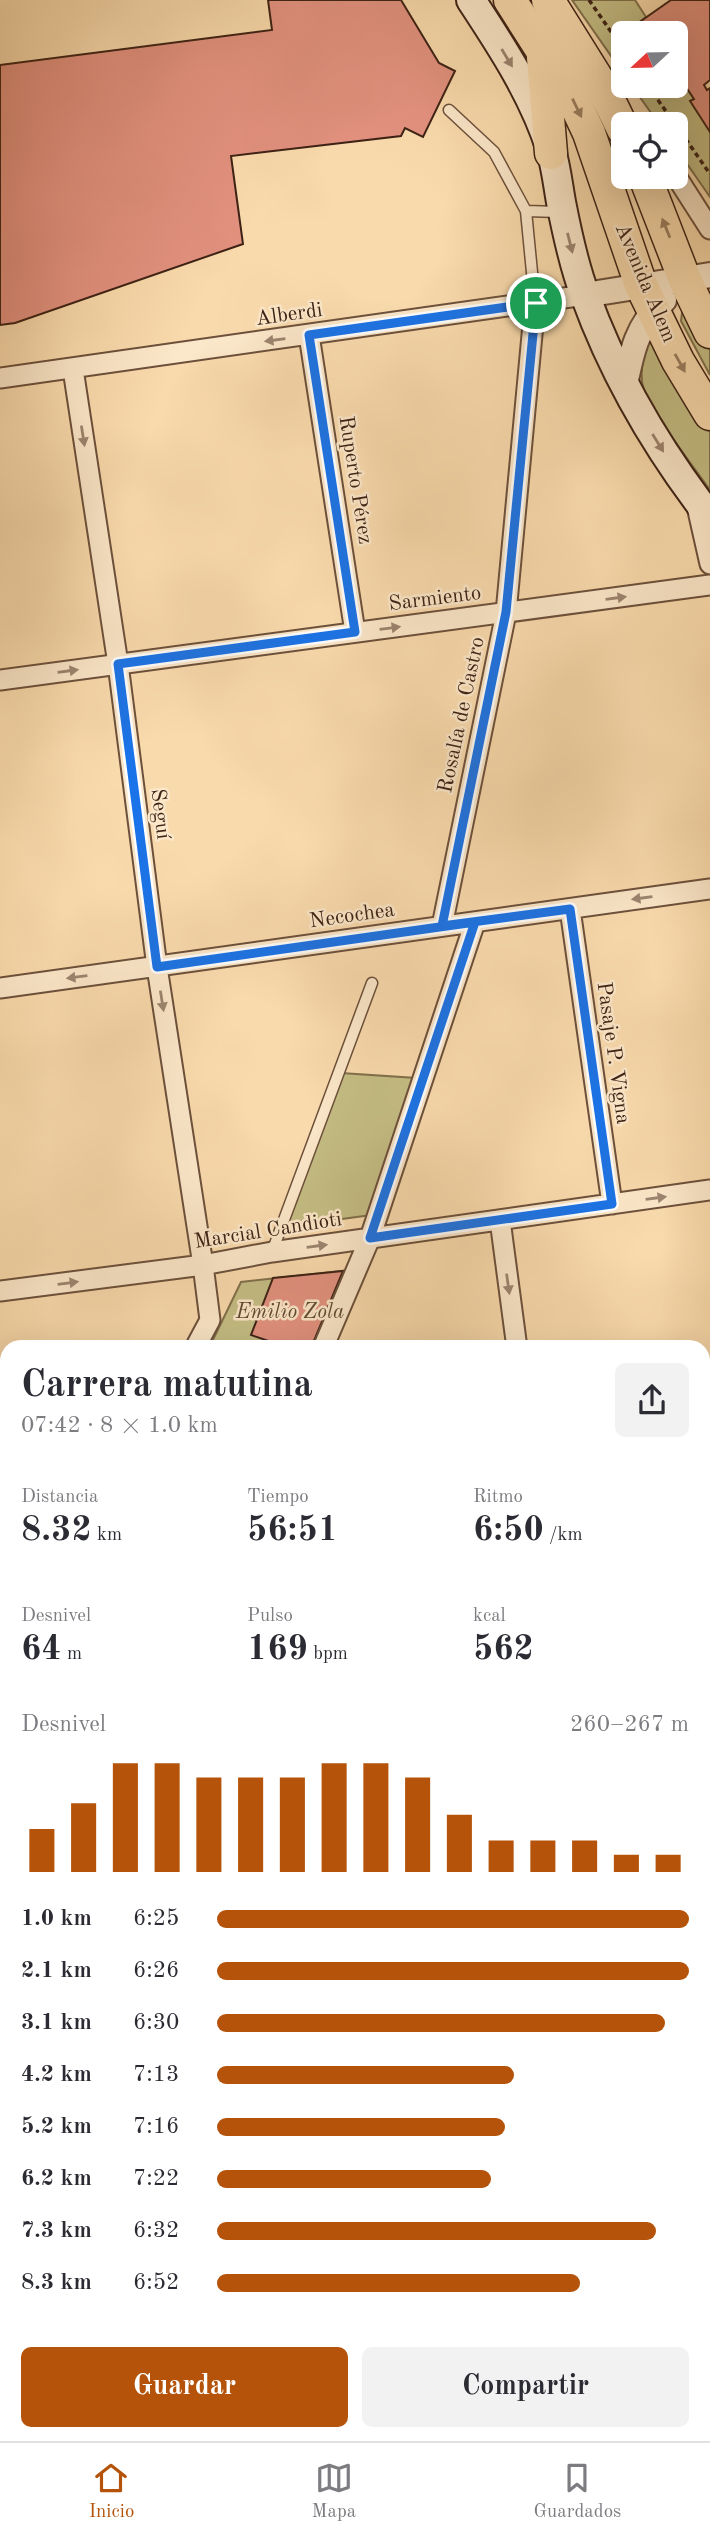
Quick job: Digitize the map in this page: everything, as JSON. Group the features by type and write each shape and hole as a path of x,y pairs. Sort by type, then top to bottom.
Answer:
{"highway":[{"name":"Avenida Alem","path":"510,0 573,99 589,134 647,298 710,414"},
{"path":"548,0 603,88 615,112"},
{"path":"542,49 551,153"},
{"name":"Avenida Alem","path":"651,189 697,278 710,332"}],"main road":[{"path":"471,0 525,88 551,153 585,295 625,386 668,459 703,507"}],"street":[{"path":"573,41 611,84 631,112"},
{"path":"684,189 710,229"},
{"path":"585,295 647,298 697,278"},
{"name":"Alberdi","path":"0,378 585,295"},
{"path":"625,386 635,341 643,324 647,298"},
{"name":"Rosalía de Castro","path":"442,926 506,612 536,303"},
{"name":"Ruperto Pérez","path":"309,335 355,632"},
{"name":"Seguí","path":"73,369 118,664 157,967 203,1265 210,1320 199,1340"},
{"path":"703,507 710,564"},
{"name":"Sarmiento","path":"0,680 710,585"},
{"name":"Necochea","path":"0,988 710,889"},
{"name":"Pasaje P. Vigna","path":"570,909 612,1204"},
{"path":"326,1340 370,1238 475,922"},
{"name":"Marcial Candioti","path":"0,1291 203,1265 272,1252 710,1190"},
{"path":"500,1220 516,1340"}],"lane":[{"path":"449,110 494,152 526,211 536,303"},
{"path":"526,211 563,212"},
{"path":"272,1252 372,983"}],"path":[{"path":"589,0 611,32"},
{"path":"688,143 710,174"}],"green space":[{"path":"572,0 635,0 646,17 641,21 611,21 611,56"},
{"path":"688,90 710,123 710,197 688,165 688,112 650,112 641,98 688,98"},
{"path":"687,311 710,350 710,375 681,321 682,313"},
{"path":"655,329 710,426 710,490 671,436 645,391 642,381 643,360"},
{"path":"341,1073 416,1078 371,1215 283,1227"},
{"name":"Emilio Zola","path":"350,1270 319,1340 213,1340 241,1282"}],"building":[{"path":"268,0 401,0 439,63 455,71 423,137 405,128 401,136 231,156 243,244 15,323 0,325 0,65 272,30"},
{"path":"671,0 710,0 710,80 704,85 707,90 710,88 710,132 690,101 694,99 688,90 688,21 641,21"},
{"path":"343,1271 314,1340 266,1340 251,1335 273,1278"}],"route":[{"path":"536,303 506,612 442,926 570,909 612,1204 370,1238 475,922 157,967 118,664 355,632 309,335 536,303"}]}
